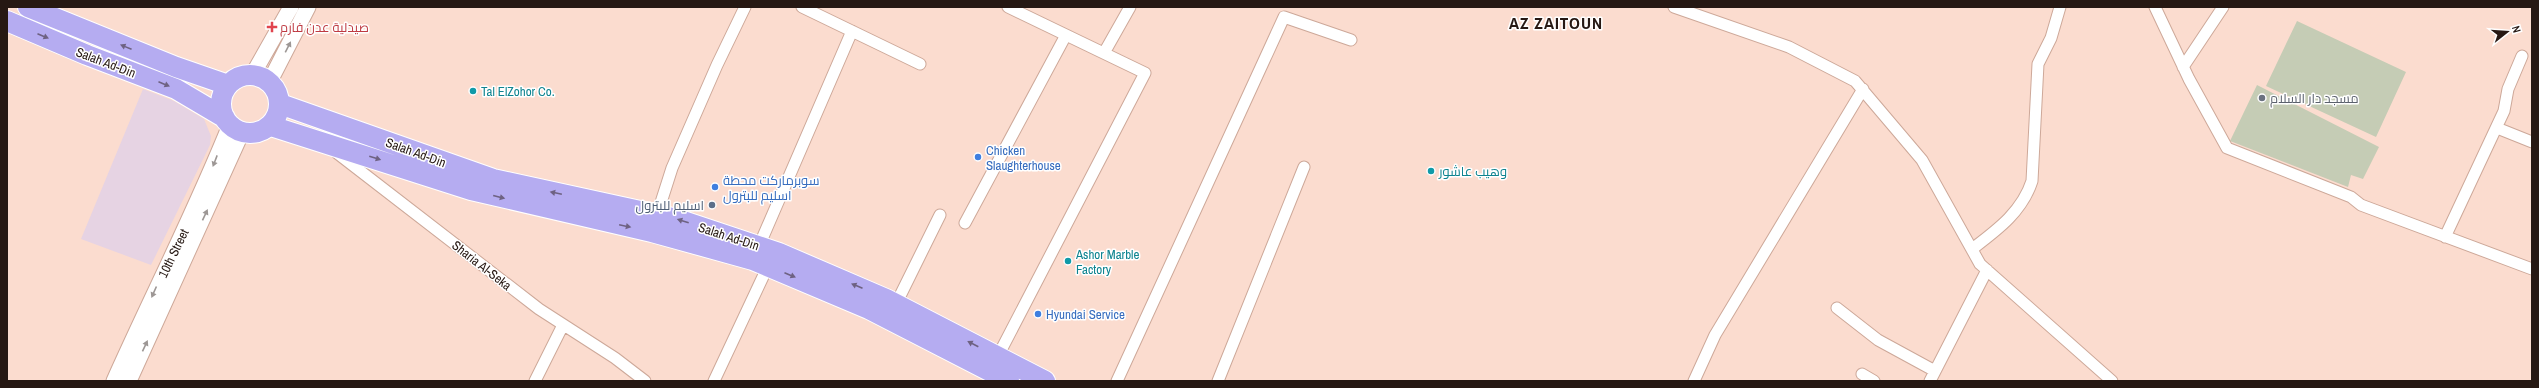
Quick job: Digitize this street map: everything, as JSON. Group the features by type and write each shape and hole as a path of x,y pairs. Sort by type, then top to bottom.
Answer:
{"highway":[{"name":"Salah Ad-Din","path":"28,7 176,67 228,85"},
{"name":"Salah Ad-Din","path":"7,21 87,55 176,89 232,125"},
{"path":"239,77 262,78 276,89 280,104 277,118 270,126 262,131 232,125 221,102 228,85 239,77"},
{"name":"Salah Ad-Din","path":"280,104 493,179 677,219 759,246 896,304 1045,381"},
{"name":"Salah Ad-Din","path":"270,126 471,190 652,232 768,266 869,309 1009,381"}],"main road":[{"path":"262,78 291,7"},
{"path":"262,78 308,7"},
{"name":"10th Street","path":"114,381 160,278 205,187 232,125"},
{"name":"10th Street","path":"129,381 232,125"}],"street":[{"path":"657,215 672,168 717,64 745,7"},
{"path":"802,7 920,64"},
{"path":"1104,53 1130,7"},
{"path":"1674,7 1789,47 1855,82 1863,89 1922,160 1980,264 2112,381"},
{"path":"1972,249 1998,230 2022,204 2027,195 2032,181 2038,64 2051,38 2060,7"},
{"path":"2155,7 2183,67 2227,148 2351,197 2361,205 2532,269"},
{"path":"2183,67 2223,7"},
{"path":"998,356 1145,73 1011,8"},
{"path":"1117,381 1284,17 1351,40"},
{"path":"759,246 852,31"},
{"path":"966,223 1066,35"},
{"path":"2445,237 2504,111 2508,89 2522,56"},
{"path":"1694,381 1715,335 1863,89"},
{"path":"2496,128 2532,142"},
{"name":"Sharia Al-Seka","path":"324,142 498,278 562,325 616,358 645,381"},
{"path":"1218,381 1304,167"},
{"path":"896,304 940,215"},
{"path":"714,381 768,266"},
{"path":"1836,308 1878,340 1932,376 1987,270"},
{"path":"535,381 562,325"},
{"path":"1862,374 1874,381"}],"shaded area":[{"path":"143,89 174,101 204,119 211,136 210,145 151,265 81,239"}],"green space":[{"path":"2297,21 2406,72 2376,137 2266,86"},
{"path":"2257,85 2379,147 2363,179 2351,175 2348,187 2230,141"}],"place":[{"name":"صيدلية عدن فارم","path":"272,27"},
{"name":"Tal ElZohor Co.","path":"473,91"},
{"name":"مسجد دار السلام","path":"2262,98"},
{"name":"Chicken Slaughterhouse","path":"978,157"},
{"name":"وهيب عاشور","path":"1431,171"},
{"name":"سوبرماركت محطة اسليم للبترول","path":"715,187"},
{"name":"اسليم للبترول","path":"712,205"},
{"name":"Ashor Marble Factory","path":"1068,261"},
{"name":"Hyundai Service","path":"1038,314"}],"district":[{"name":"AZ ZAITOUN","path":"1556,23"}]}
